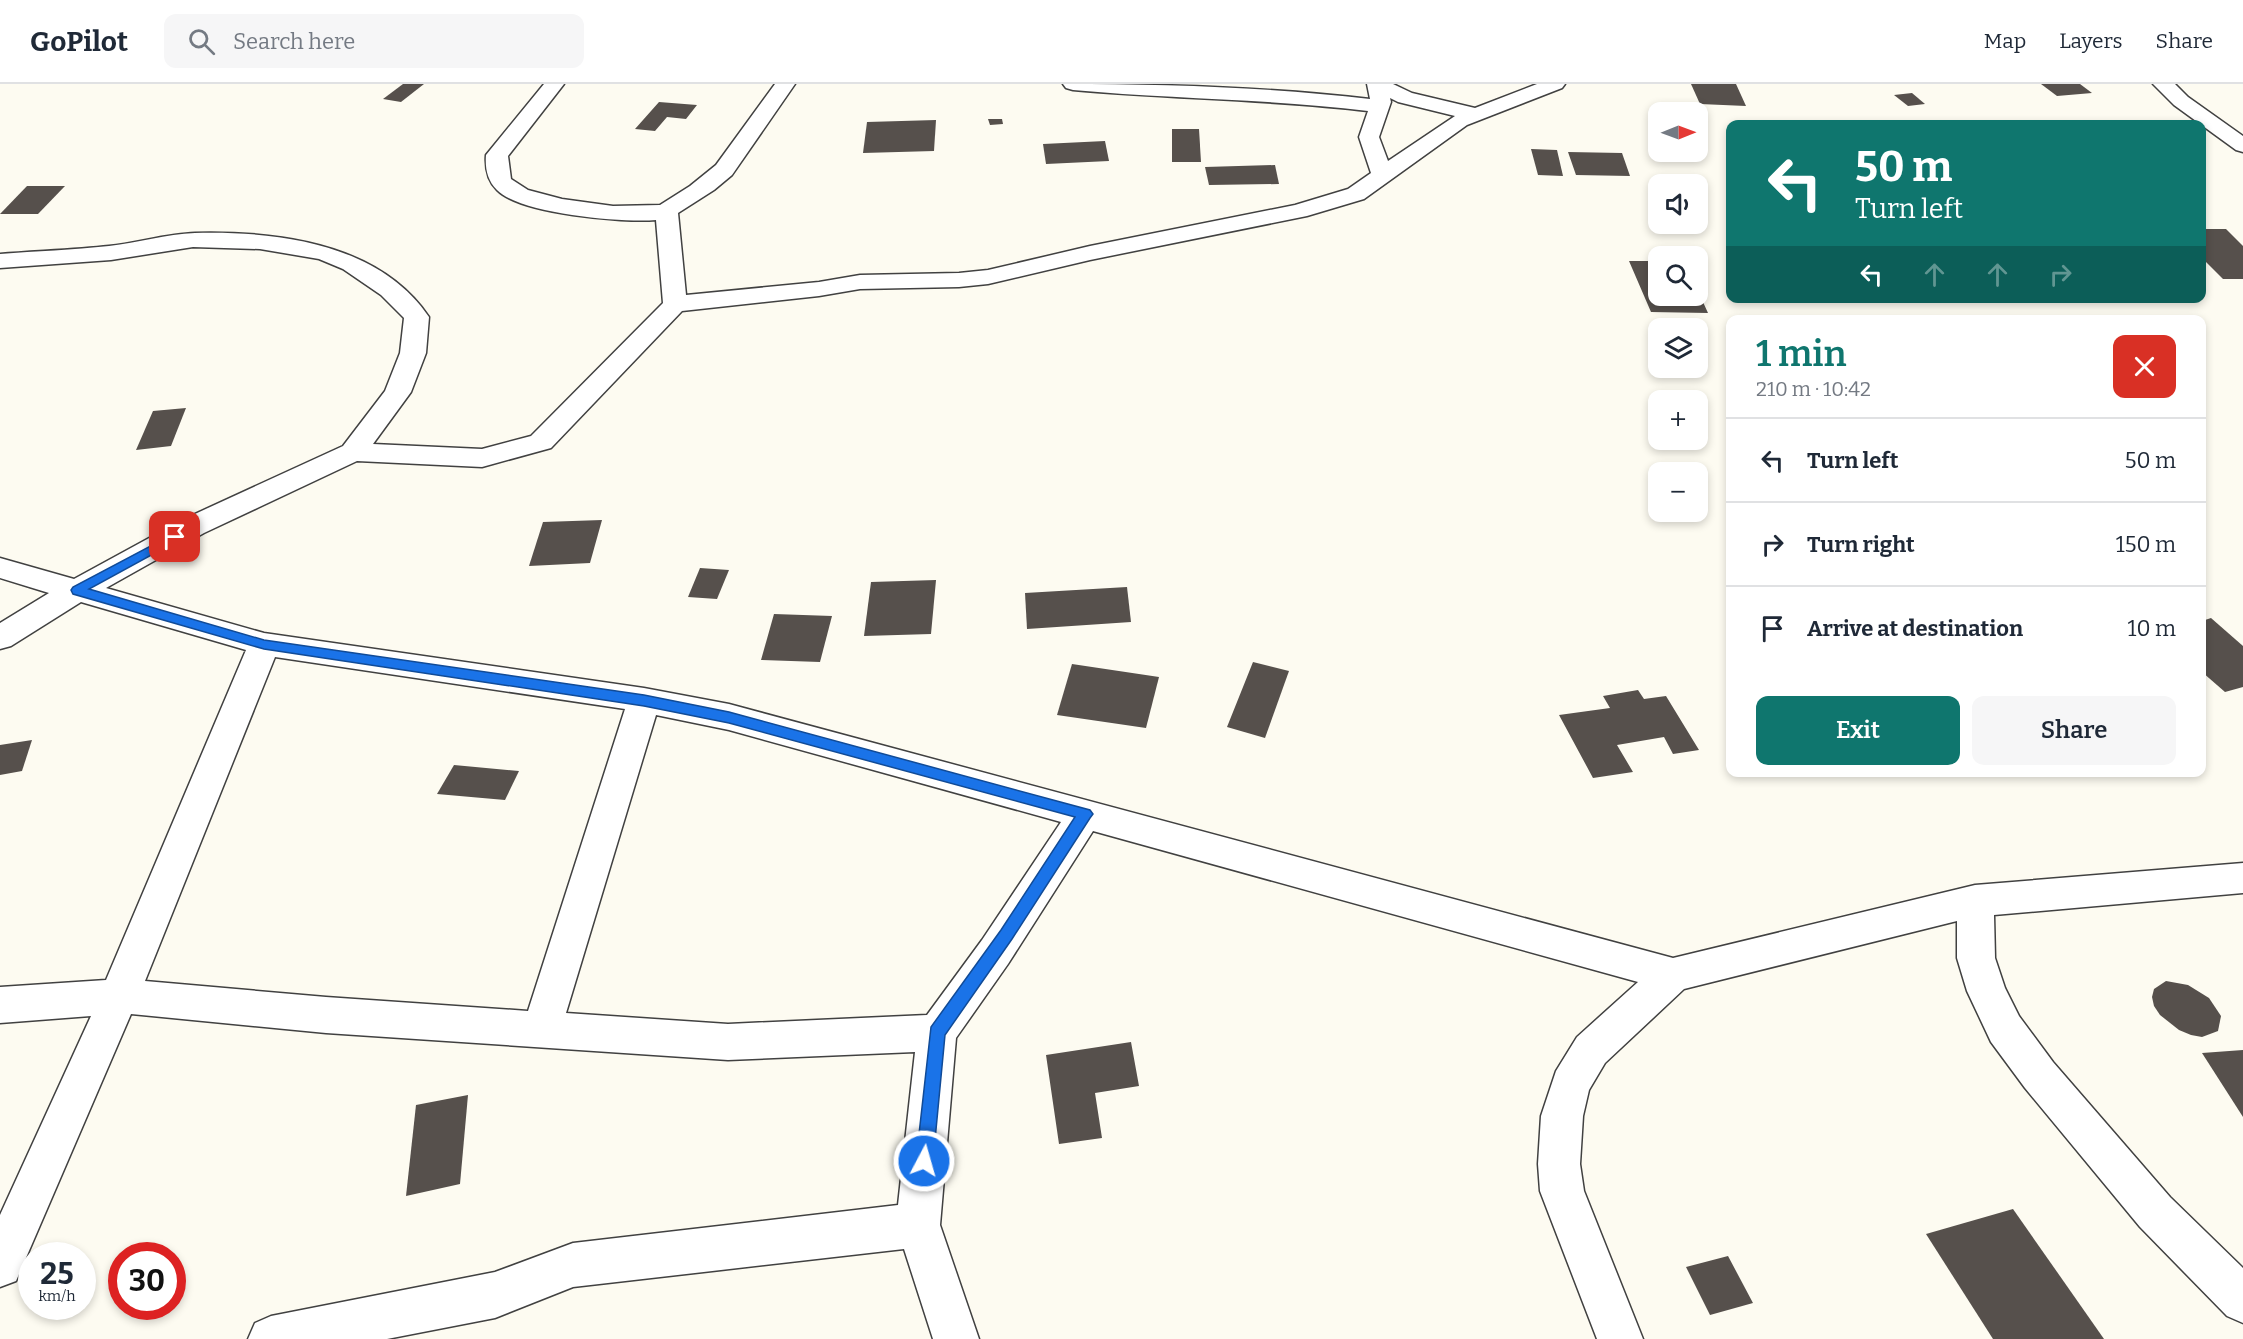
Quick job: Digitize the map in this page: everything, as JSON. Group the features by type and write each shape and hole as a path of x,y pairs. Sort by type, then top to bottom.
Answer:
{"street":[{"path":"554,84 497,155 496,167 506,187 517,194 550,204 627,213 667,211 723,172 785,84"},
{"path":"1073,84 1141,90 1293,96 1379,106"},
{"path":"1376,84 1381,102 1369,137 1383,177"},
{"path":"1376,84 1405,98 1475,114"},
{"path":"0,638 77,590 194,526 353,452 482,458 541,442 675,304 819,289 860,282 959,280 988,277 1090,253 1299,211 1356,194 1460,121 1555,84"},
{"path":"2163,84 2181,101 2243,146"},
{"path":"667,211 675,304"},
{"path":"0,261 111,253 193,240 215,240 290,246 325,253 351,264 390,290 417,317 413,353 398,392 353,452"},
{"path":"0,568 264,644 644,700 729,717 1673,975"},
{"path":"0,1265 119,996 264,644"},
{"path":"541,1030 644,700"},
{"path":"956,1339 918,1225 937,1033 1022,913 1085,814"},
{"path":"1620,1339 1562,1191 1559,1164 1562,1116 1570,1084 1591,1050 1673,975 1975,901 2243,878"},
{"path":"1975,901 1976,958 1986,991 2005,1029 2038,1075 2156,1212 2243,1300"},
{"path":"0,1005 119,996 326,1016 728,1042 937,1033"},
{"path":"271,1339 495,1295 573,1266 918,1225"}],"building":[{"path":"403,84 424,84 401,102 383,99"},
{"path":"1691,84 1736,84 1746,106 1708,104 1708,102 1699,102"},
{"path":"2041,84 2080,84 2092,93 2057,96"},
{"path":"1912,93 1925,104 1908,106 1894,95"},
{"path":"659,102 697,105 686,119 667,117 655,131 635,129"},
{"path":"988,119 1002,119 1003,124 990,125"},
{"path":"936,120 934,151 863,153 867,122"},
{"path":"1172,129 1199,129 1201,162 1172,162"},
{"path":"1105,141 1109,161 1046,164 1043,144"},
{"path":"1531,149 1557,150 1563,176 1538,175"},
{"path":"1568,152 1622,153 1630,176 1576,175"},
{"path":"1275,165 1279,184 1209,185 1205,167"},
{"path":"27,186 65,186 38,214 0,214"},
{"path":"2206,229 2226,229 2243,246 2243,279 2223,279 2206,262"},
{"path":"1629,261 1648,261 1648,305"},
{"path":"1648,306 1705,306 1708,313 1651,312"},
{"path":"186,408 171,446 136,450 153,411"},
{"path":"602,520 590,563 529,566 543,522"},
{"path":"700,568 729,570 717,599 688,597"},
{"path":"936,580 931,634 864,636 871,582"},
{"path":"1127,587 1131,622 1027,629 1025,593"},
{"path":"774,614 832,616 820,662 761,660"},
{"path":"2211,618 2243,646 2243,687 2225,692 2206,675 2206,620"},
{"path":"1253,662 1289,671 1265,738 1227,727"},
{"path":"1072,664 1159,677 1146,728 1057,715"},
{"path":"1638,690 1644,699 1666,696 1699,750 1673,754 1664,737 1617,745 1633,772 1593,778 1559,715 1610,708 1603,696"},
{"path":"32,740 22,771 0,775 0,745"},
{"path":"454,765 519,771 505,800 437,794"},
{"path":"2166,981 2188,985 2209,998 2221,1016 2218,1031 2202,1037 2191,1035 2179,1030 2160,1015 2154,1006 2152,997 2154,989"},
{"path":"1131,1042 1139,1086 1095,1093 1102,1138 1059,1144 1046,1055"},
{"path":"2243,1050 2243,1117 2202,1053"},
{"path":"468,1095 460,1184 406,1196 416,1105"},
{"path":"2013,1209 2104,1339 1993,1339 1926,1234"},
{"path":"1728,1256 1753,1303 1710,1315 1686,1267"}],"route":[{"path":"175,537 77,590 264,644 644,700 729,717 1085,814 1007,935 937,1033 924,1161"}]}
